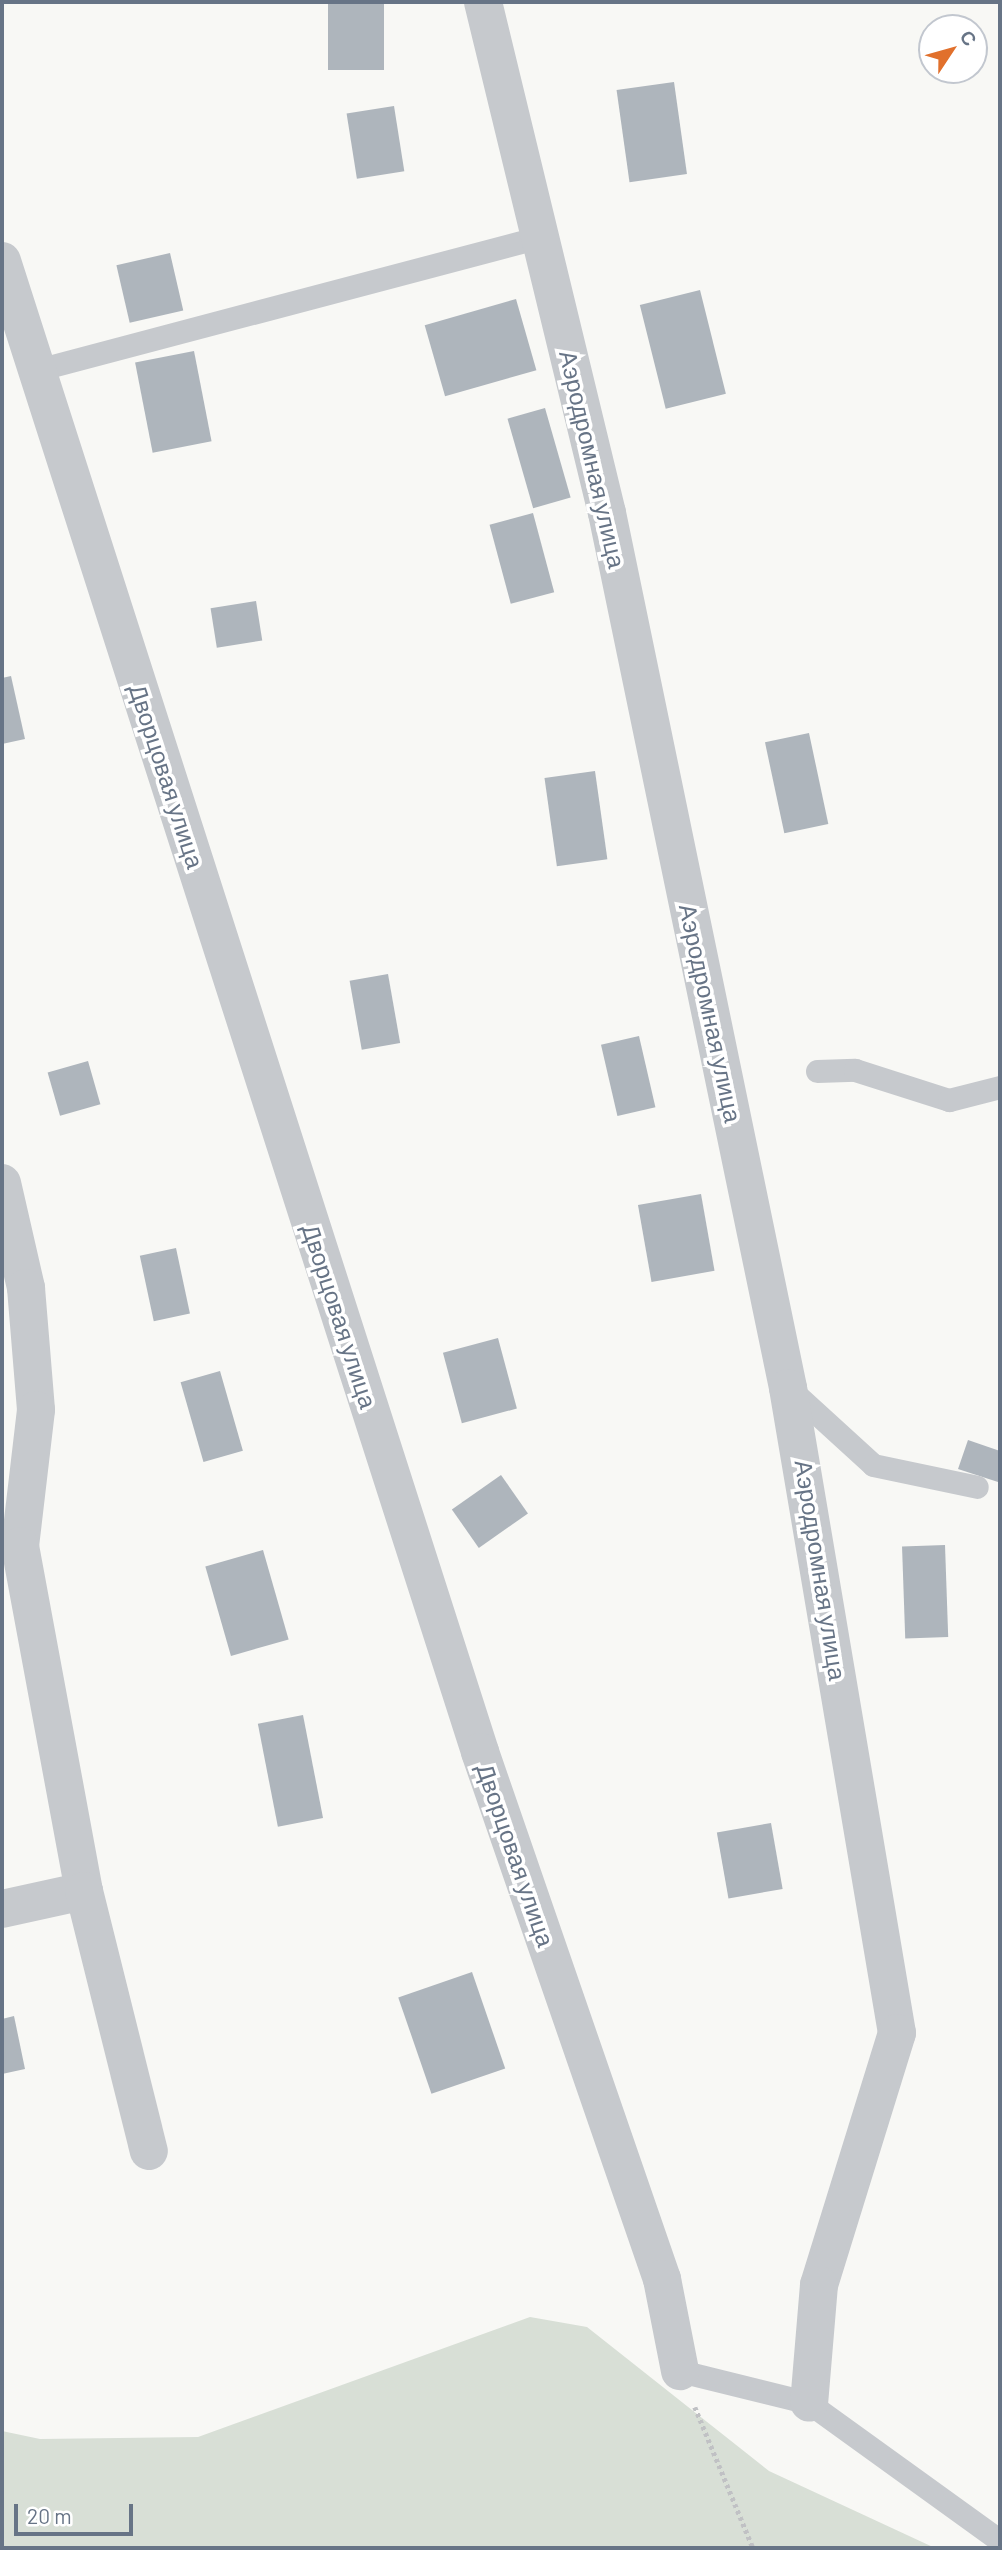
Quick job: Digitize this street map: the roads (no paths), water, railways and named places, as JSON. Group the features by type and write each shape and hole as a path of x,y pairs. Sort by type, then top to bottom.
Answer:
{"street":[{"name":"Аэродромная улица","path":"483,2 607,513 788,1388 897,2033 819,2285 809,2403"},
{"name":"Дворцовая улица","path":"2,261 480,1752 662,2279 680,2371"},
{"path":"2,1183 26,1288 36,1410 20,1546 84,1891 149,2151"},
{"path":"2,1909 84,1891"}],"lane":[{"path":"37,370 540,237"},
{"path":"817,1072 855,1070 949,1100 1000,1087"},
{"path":"788,1388 873,1465 977,1487"},
{"path":"680,2371 809,2403 999,2539"}]}
